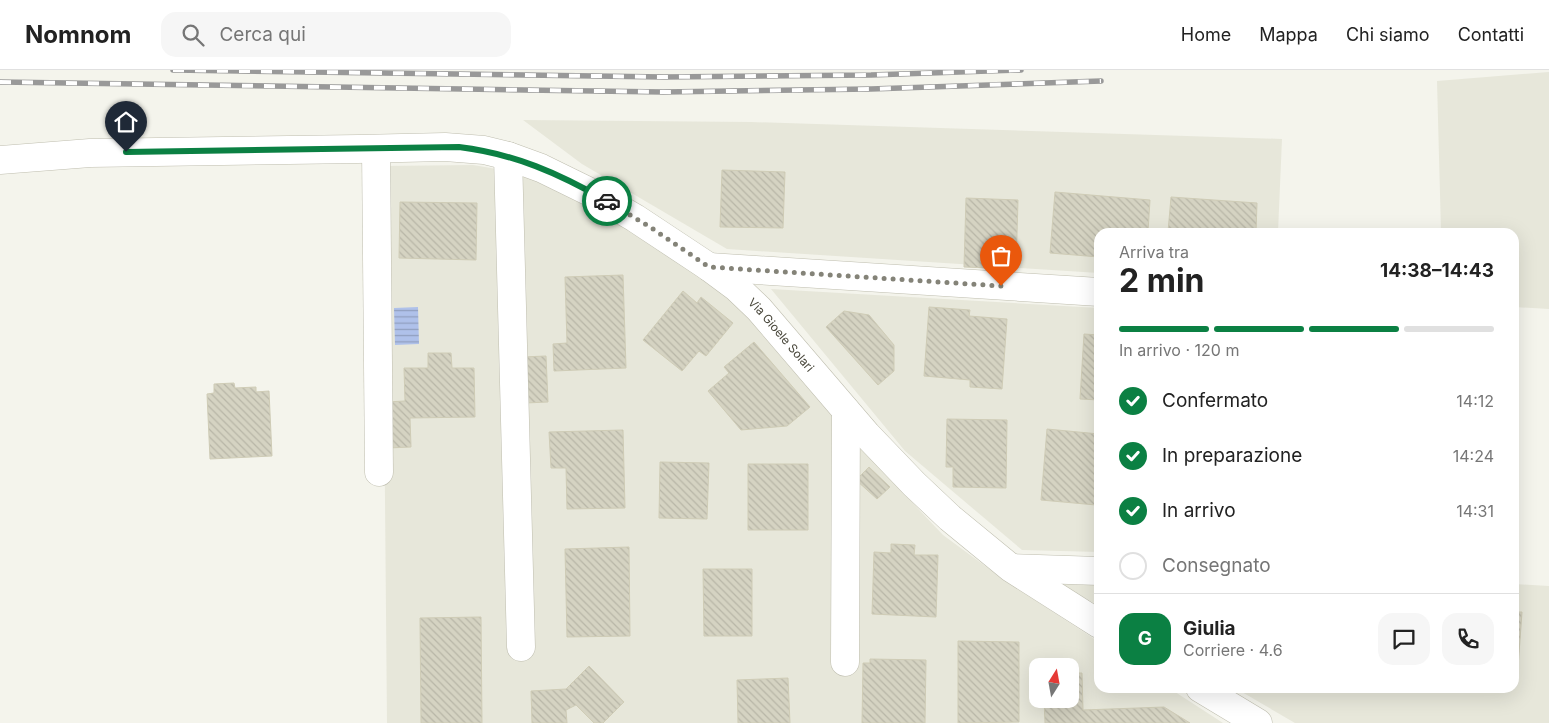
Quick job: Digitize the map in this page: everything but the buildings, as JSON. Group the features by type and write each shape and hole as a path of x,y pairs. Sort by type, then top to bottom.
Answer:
{"street":[{"name":"Via Gioele Solari","path":"0,160 90,153 459,147 484,150 508,156 541,168 592,193 635,218 736,287 758,309 846,411 930,500 961,528 1011,568 1094,621"},
{"path":"376,149 379,472"},
{"path":"508,156 521,647"},
{"path":"709,267 1094,292"},
{"path":"845,662 846,411"},
{"path":"1011,568 1094,571"},
{"path":"1208,693 1258,723"}],"shaded area":[{"path":"1549,72 1549,309 1519,307 1519,228 1441,228 1437,81"},
{"path":"523,120 751,122 1282,139 1278,228 1094,228 1094,273 727,249 582,164"},
{"path":"473,165 521,173 660,244 720,289 762,331 872,460 943,535 1007,582 1094,639 1094,693 1177,693 1223,723 387,723 382,166"},
{"path":"771,289 1094,308 1094,552 1022,550 905,451"},
{"path":"1059,583 1094,584 1094,603"},
{"path":"1519,584 1549,586 1549,723 1295,723 1244,693 1519,693"}],"water":[{"path":"418,307 419,344 395,345 394,308"}],"railway":[{"path":"173,70 664,77 871,75 1021,70"},
{"path":"0,82 663,92 871,89 1101,81"}],"way so far":[{"path":"607,201 650,227 709,267 1001,286"}],"route":[{"path":"126,152 459,147 484,150 530,164 562,177 607,201"}]}
